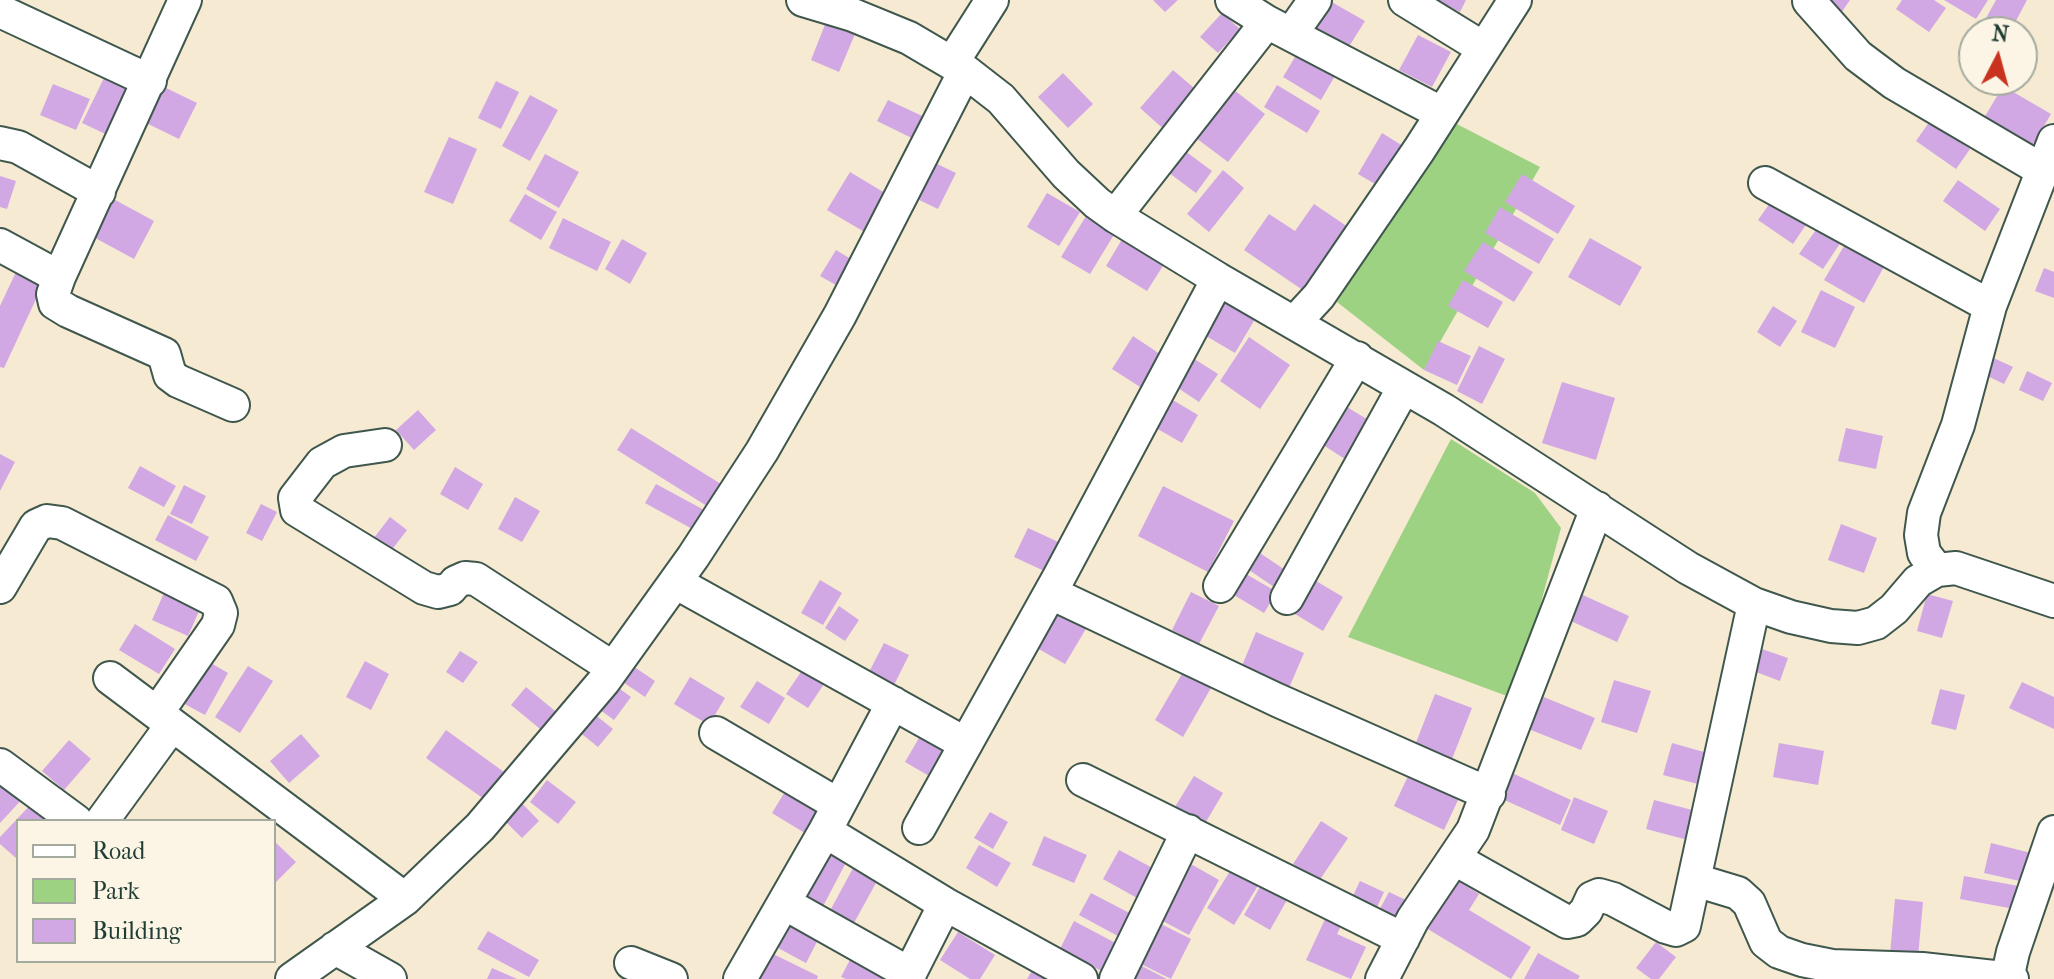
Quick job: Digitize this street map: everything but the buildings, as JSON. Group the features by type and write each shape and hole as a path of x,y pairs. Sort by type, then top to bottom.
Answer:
{"street":[{"path":"185,0 53,294 55,303 164,354 170,375 233,405"},
{"path":"806,0 909,38 958,67 1001,99 1066,174 1115,216 1357,358 1688,568 1754,604 1831,626 1858,628 1876,623 1894,609 1918,581 1937,570 1956,568 2054,600"},
{"path":"292,979 405,899 480,827 613,668 675,582 800,388 876,246 992,0"},
{"path":"1232,0 1441,113"},
{"path":"1115,216 1279,28 1315,0"},
{"path":"1405,0 1483,48"},
{"path":"1295,322 1319,296 1419,150 1515,0"},
{"path":"1806,0 1858,56 1894,83 2042,170"},
{"path":"5,8 150,81"},
{"path":"1937,570 1924,553 1921,535 1924,513 1958,425 1990,306 2054,141"},
{"path":"0,143 18,147 99,192"},
{"path":"1765,183 1990,306"},
{"path":"0,245 59,277"},
{"path":"919,828 1051,593 1218,279"},
{"path":"1220,586 1357,358"},
{"path":"1287,598 1404,387"},
{"path":"385,445 344,451 322,463 295,498 297,510 424,588 438,592 450,589 465,578 476,579 613,668"},
{"path":"1382,979 1429,895 1473,830 1597,508"},
{"path":"0,587 36,526 47,521 62,523 216,601 221,613 218,625 103,819"},
{"path":"675,582 966,744"},
{"path":"1051,593 1277,700 1489,794"},
{"path":"1455,859 1567,922 1577,920 1592,898 1599,895 1613,899 1666,927 1676,930 1684,926 1754,604"},
{"path":"110,678 405,899"},
{"path":"740,979 893,703"},
{"path":"716,733 945,904 1081,979"},
{"path":"0,765 73,819"},
{"path":"1083,780 1403,939"},
{"path":"1116,979 1188,831"},
{"path":"1695,880 1738,893 1749,903 1766,942 1779,952 1833,972 1922,969 2009,978 2013,952 2054,832"},
{"path":"784,903 908,976 945,904"},
{"path":"335,948 390,979"},
{"path":"631,963 671,979"}],"green space":[{"path":"1451,121 1540,167 1424,370 1337,302"},
{"path":"1451,439 1535,493 1561,528 1515,699 1348,637"}]}
